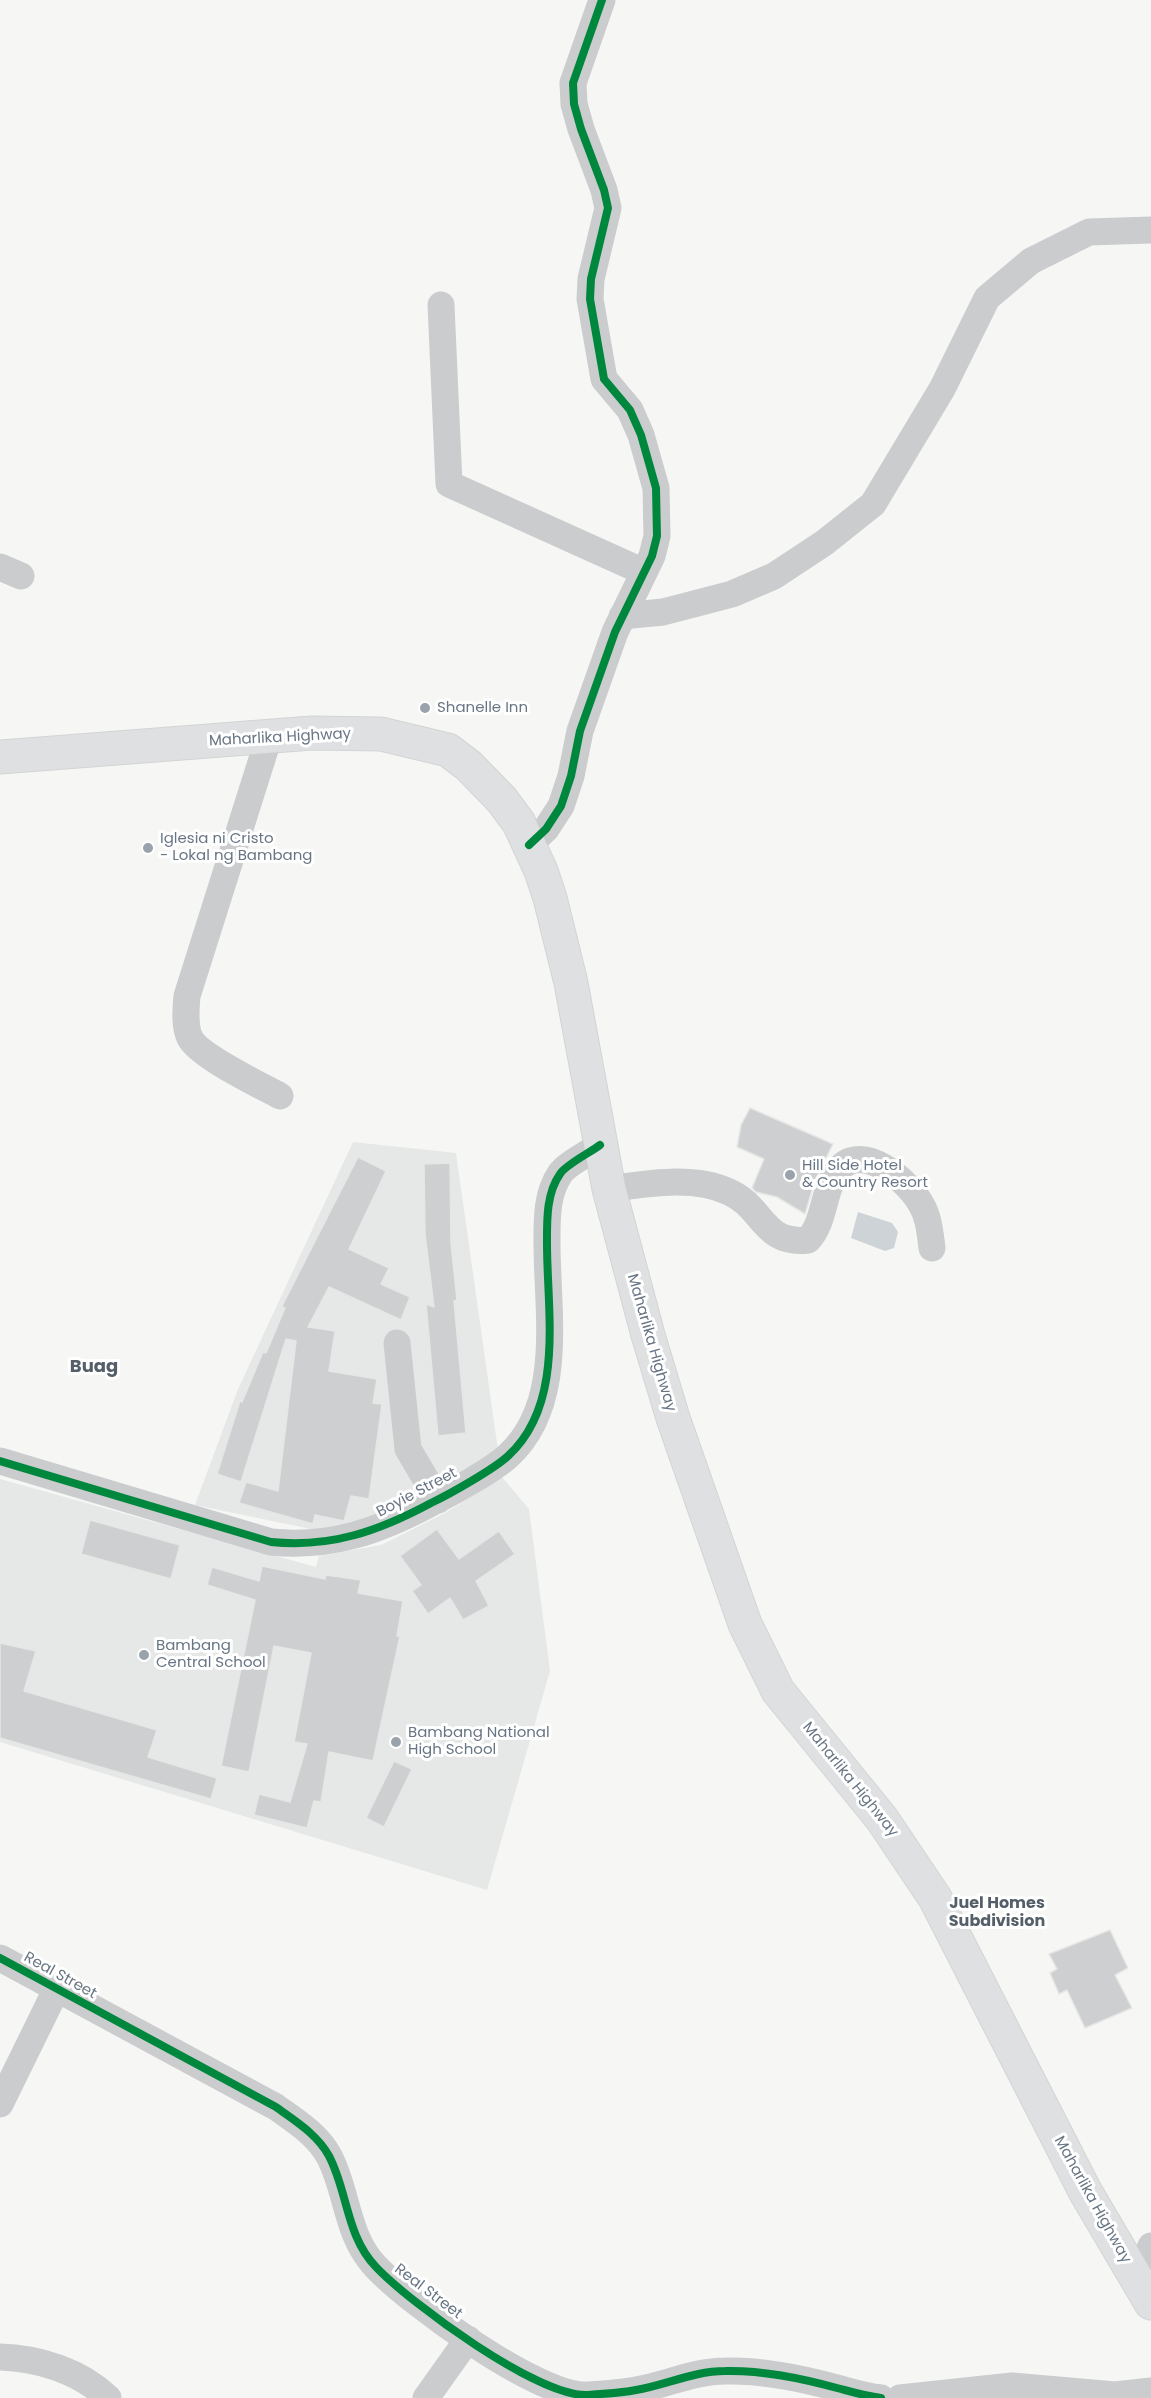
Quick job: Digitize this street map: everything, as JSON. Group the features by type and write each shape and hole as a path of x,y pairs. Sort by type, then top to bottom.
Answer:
{"main road":[{"name":"Maharlika Highway","path":"0,757 321,733 381,734 448,750 490,785 519,823 541,871 560,935 609,1189 673,1418 745,1624 778,1691 882,1819 935,1898 1085,2191 1144,2292"}],"street":[{"path":"529,845 546,829 561,806 571,776 580,731 622,616 652,556 657,536 656,488 641,435 630,410 609,387 601,368 599,339 590,299 591,279 608,208 574,104 573,83 578,63 602,0"},
{"path":"622,616 663,612 732,594 774,576 824,543 873,504 942,389 987,298 1031,261 1089,232 1151,230"},
{"path":"441,305 449,484 644,572"},
{"path":"269,737 187,996 186,1017 190,1038 204,1052 280,1096"},
{"name":"Boyie Street","path":"0,1461 272,1542 299,1545 322,1542 389,1526 438,1500 508,1456 535,1421 544,1383 551,1327 547,1270 547,1208 560,1173 600,1146"},
{"path":"609,1189 670,1183 689,1183 720,1189 742,1200 770,1232 784,1239 808,1240 816,1233 829,1187 837,1171 846,1162 863,1160 895,1174 909,1188 922,1205 929,1226 932,1248"},
{"path":"397,1342 408,1449 438,1500"},
{"name":"Real Street","path":"0,1958 276,2107 309,2131 328,2155 345,2198 353,2233 369,2260 393,2285 511,2369 542,2383 583,2395 637,2390 699,2374 731,2371 784,2377 871,2398"},
{"path":"0,2104 56,1990"},
{"path":"1144,2292 1151,2246"},
{"path":"426,2398 468,2338"},
{"path":"0,2357 43,2362 75,2376 108,2398"},
{"path":"900,2398 1012,2386 1115,2395 1151,2391"}],"shaded area":[{"path":"353,1142 456,1153 498,1450 455,1478 388,1512 325,1532 195,1505 238,1389"},
{"path":"858,1212 892,1223 898,1232 894,1248 885,1251 851,1238"},
{"path":"502,1477 529,1509 550,1671 487,1890 0,1742 0,1479 316,1567 319,1556 381,1545 445,1513"}],"building":[{"name":"Hill Side Hotel & Country Resort","path":"750,1108 833,1144 815,1180 805,1214 777,1197 756,1192 752,1188 764,1159 737,1147 741,1125"},
{"path":"358,1157 386,1171 349,1249 389,1268 381,1284 410,1297 401,1320 329,1287 308,1327 335,1331 329,1371 377,1379 373,1403 382,1404 369,1499 351,1496 344,1521 315,1515 313,1524 239,1503 246,1482 278,1491 296,1341 286,1339 241,1482 217,1474 240,1401 242,1402 263,1352 266,1353 285,1308 282,1306"},
{"path":"450,1163 451,1243 457,1300 454,1301 466,1433 438,1436 426,1304 434,1307 425,1234 424,1164"},
{"path":"90,1520 180,1545 171,1579 81,1554"},
{"path":"437,1529 459,1559 499,1531 515,1554 476,1581 489,1606 463,1620 450,1598 428,1614 412,1591 421,1585 400,1556"},
{"path":"262,1566 325,1579 326,1575 361,1580 358,1593 403,1601 397,1636 400,1636 373,1761 329,1752 321,1802 314,1801 307,1828 254,1815 259,1794 290,1802 307,1744 294,1742 311,1653 274,1646 249,1772 221,1766 255,1600 207,1585 212,1567 259,1581"},
{"path":"0,1643 36,1651 24,1691 157,1730 148,1757 217,1778 211,1799 0,1738"},
{"path":"394,1761 412,1769 384,1827 366,1818"},
{"path":"1110,1930 1128,1968 1115,1975 1132,2008 1085,2028 1067,1990 1059,1994 1050,1973 1057,1969 1049,1954"}],"cycle path":[{"path":"529,845 546,829 561,806 571,776 580,731 615,632 652,556 657,536 656,488 641,435 630,410 604,379 590,299 591,279 608,208 604,190 581,129 574,104 573,83 602,0"},
{"path":"0,1461 271,1542 314,1542 354,1535 392,1522 460,1488 508,1456 526,1435 538,1410 549,1356 547,1217 552,1190 563,1170 600,1145"},
{"path":"0,1958 276,2107 298,2123 318,2141 329,2156 353,2228 366,2255 376,2267 445,2324 508,2365 538,2381 565,2392 587,2395 647,2388 702,2373 739,2371 795,2378 881,2398"}],"place":[{"name":"Shanelle Inn","path":"425,708"},
{"name":"Iglesia ni Cristo - Lokal ng Bambang","path":"148,848"},
{"name":"Hill Side Hotel & Country Resort","path":"790,1175"},
{"name":"Bambang Central School","path":"144,1655"},
{"name":"Bambang National High School","path":"396,1742"}],"district":[{"name":"Buag","path":"94,1367"},
{"name":"Juel Homes Subdivision","path":"997,1913"}]}
